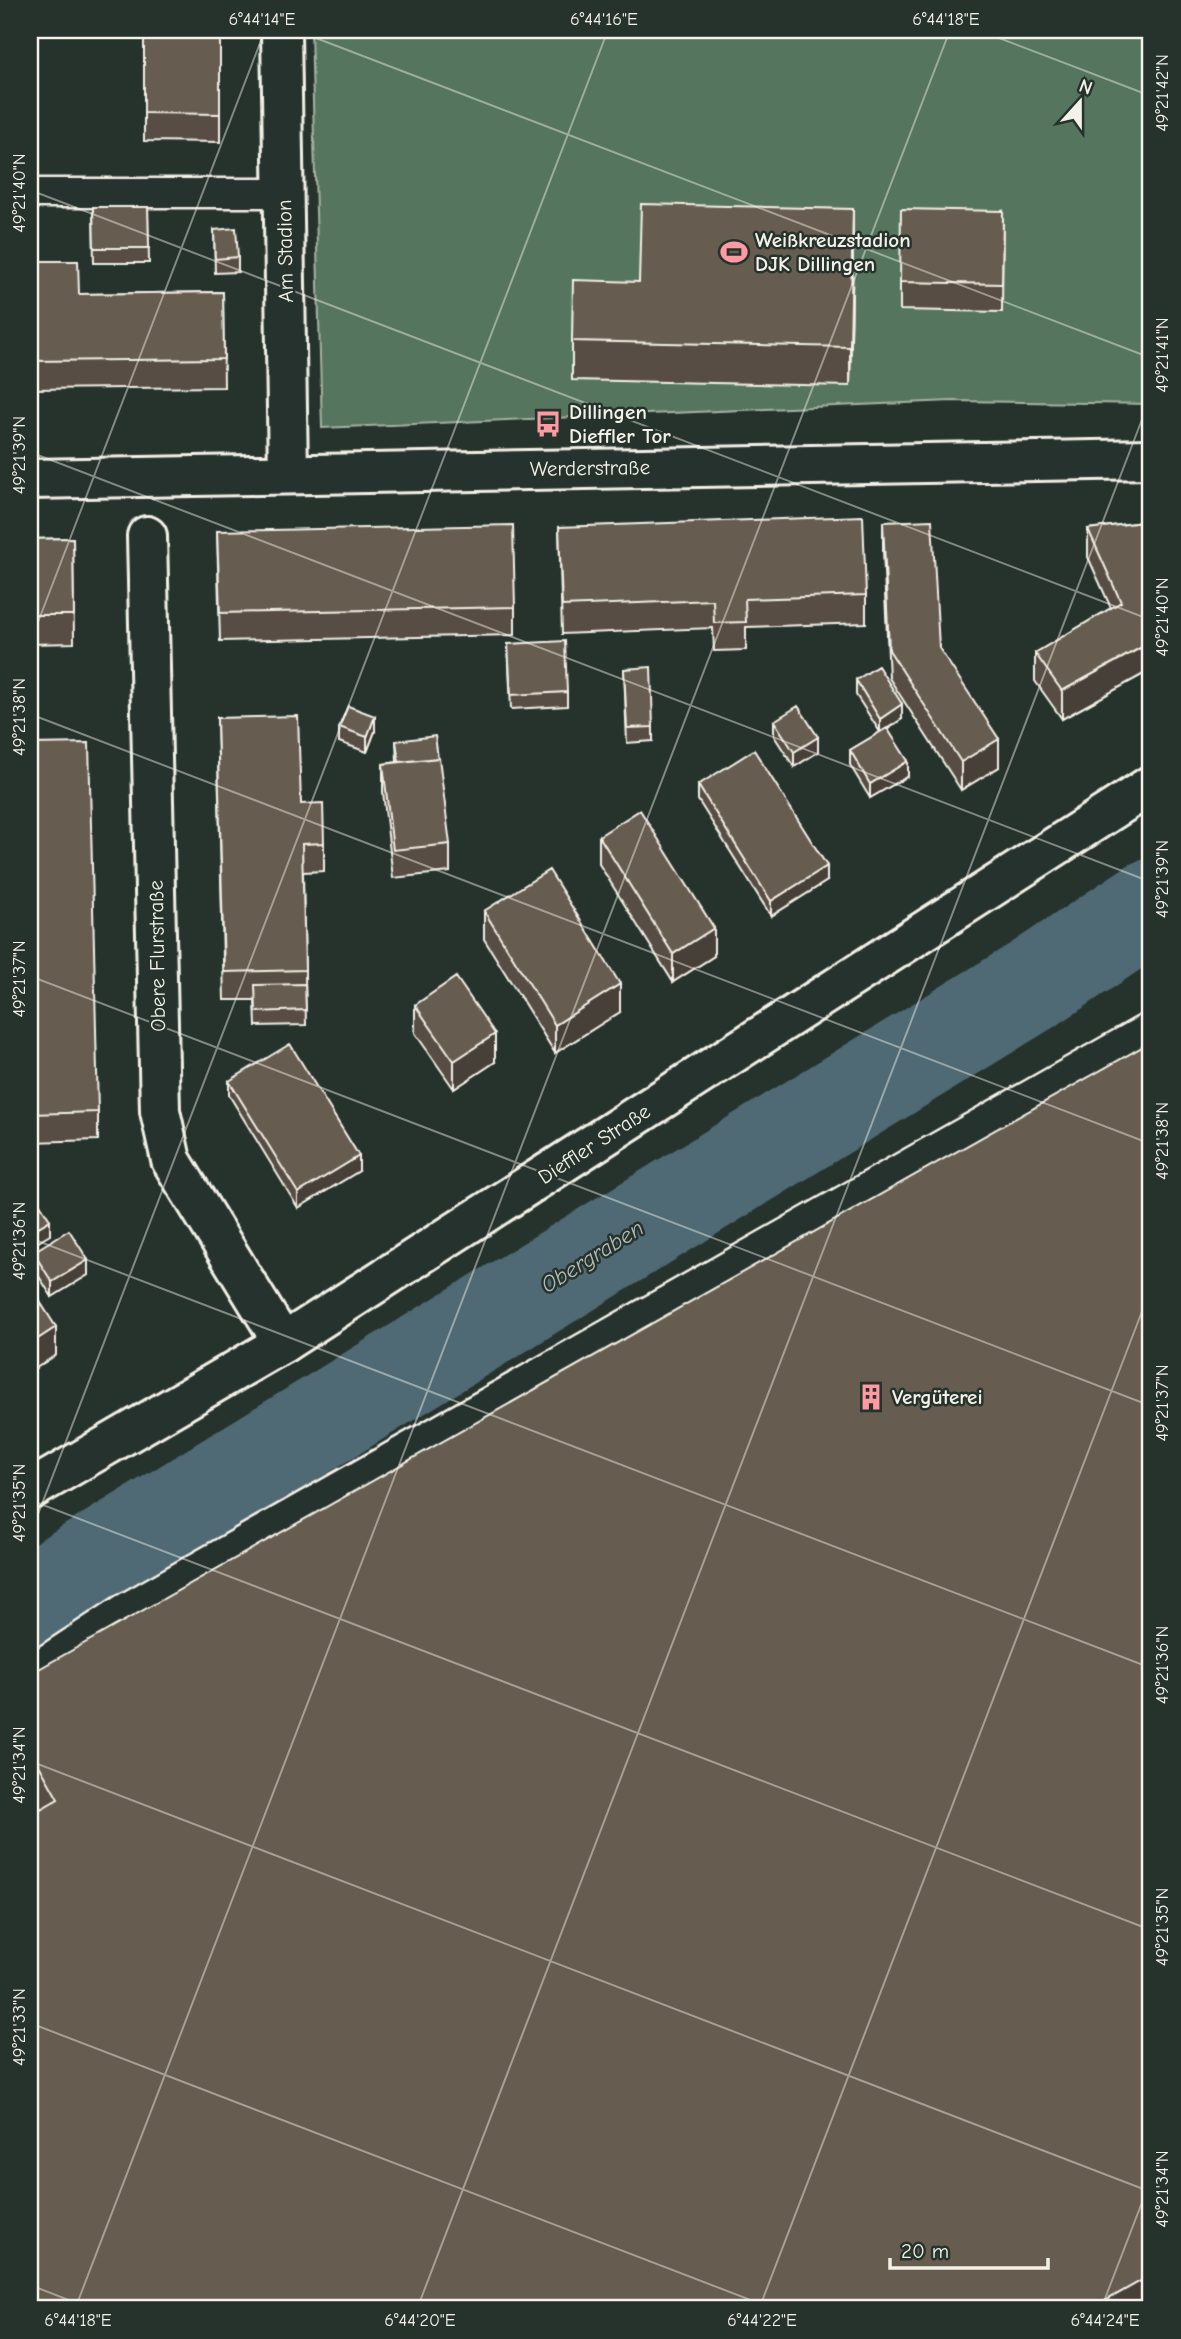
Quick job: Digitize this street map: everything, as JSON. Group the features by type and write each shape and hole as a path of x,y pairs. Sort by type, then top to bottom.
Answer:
{"street":[{"name":"Am Stadion","path":"281,30 288,473"},
{"name":"Werderstraße","path":"30,479 1151,459"},
{"name":"Obere Flurstraße","path":"147,536 160,1111 171,1160 283,1343"},
{"name":"Dieffler Straße","path":"30,1490 283,1343 1151,786"}],"lane":[{"path":"30,192 284,193"},
{"path":"30,1670 123,1609 1151,1026"}],"green space":[{"name":"Weißkreuzstadion DJK Dillingen","path":"311,30 1151,30 1151,404 952,401 322,428"}],"building":[{"path":"144,30 220,30 220,114 144,113"},
{"path":"641,204 853,209 850,347 572,341 573,280 639,282"},
{"path":"93,207 148,207 149,248 94,248"},
{"path":"901,209 1003,211 1002,284 900,282"},
{"path":"236,228 238,257 215,259 214,230"},
{"path":"33,261 78,261 79,294 223,292 224,359 30,361"},
{"path":"863,516 866,595 745,599 746,622 714,623 713,600 562,606 559,527"},
{"path":"932,520 939,648 999,739 961,762 889,650 883,522"},
{"path":"1151,521 1151,642 1062,691 1035,653 1121,602 1088,529"},
{"path":"513,525 515,607 220,613 217,531"},
{"path":"73,538 74,615 30,615 30,539"},
{"path":"565,641 567,692 511,695 508,644"},
{"path":"878,666 902,704 880,719 856,680"},
{"path":"651,667 653,727 627,728 624,669"},
{"path":"348,706 375,716 367,737 339,727"},
{"path":"798,706 818,737 794,752 774,721"},
{"path":"298,716 301,804 323,803 324,843 302,844 305,970 224,972 217,718"},
{"path":"887,728 908,761 870,784 850,750"},
{"path":"435,736 438,758 399,762 396,741"},
{"path":"89,743 98,1112 30,1114 30,744"},
{"path":"754,750 827,866 771,901 698,785"},
{"path":"439,758 450,844 393,850 383,764"},
{"path":"640,810 714,928 673,954 599,836"},
{"path":"549,870 620,984 555,1025 484,911"},
{"path":"456,977 495,1034 454,1061 415,1005"},
{"path":"305,984 306,1010 256,1012 255,985"},
{"name":"Vergüterei","path":"1151,1042 1151,2275 1091,2309 40,2309 30,2291 30,1815 58,1799 30,1749 30,1674"},
{"path":"290,1044 359,1156 298,1193 229,1081"},
{"path":"38,1201 50,1220 30,1232 30,1206"},
{"path":"69,1230 88,1260 52,1282 33,1252"},
{"path":"30,1286 56,1327 30,1344"}],"waterway":[{"name":"Obergraben","path":"30,1601 1036,983 1151,906"}],"place":[{"name":"Weißkreuzstadion DJK Dillingen","path":"734,252"},
{"name":"Dillingen Dieffler Tor","path":"548,424"},
{"name":"Vergüterei","path":"871,1397"}]}
